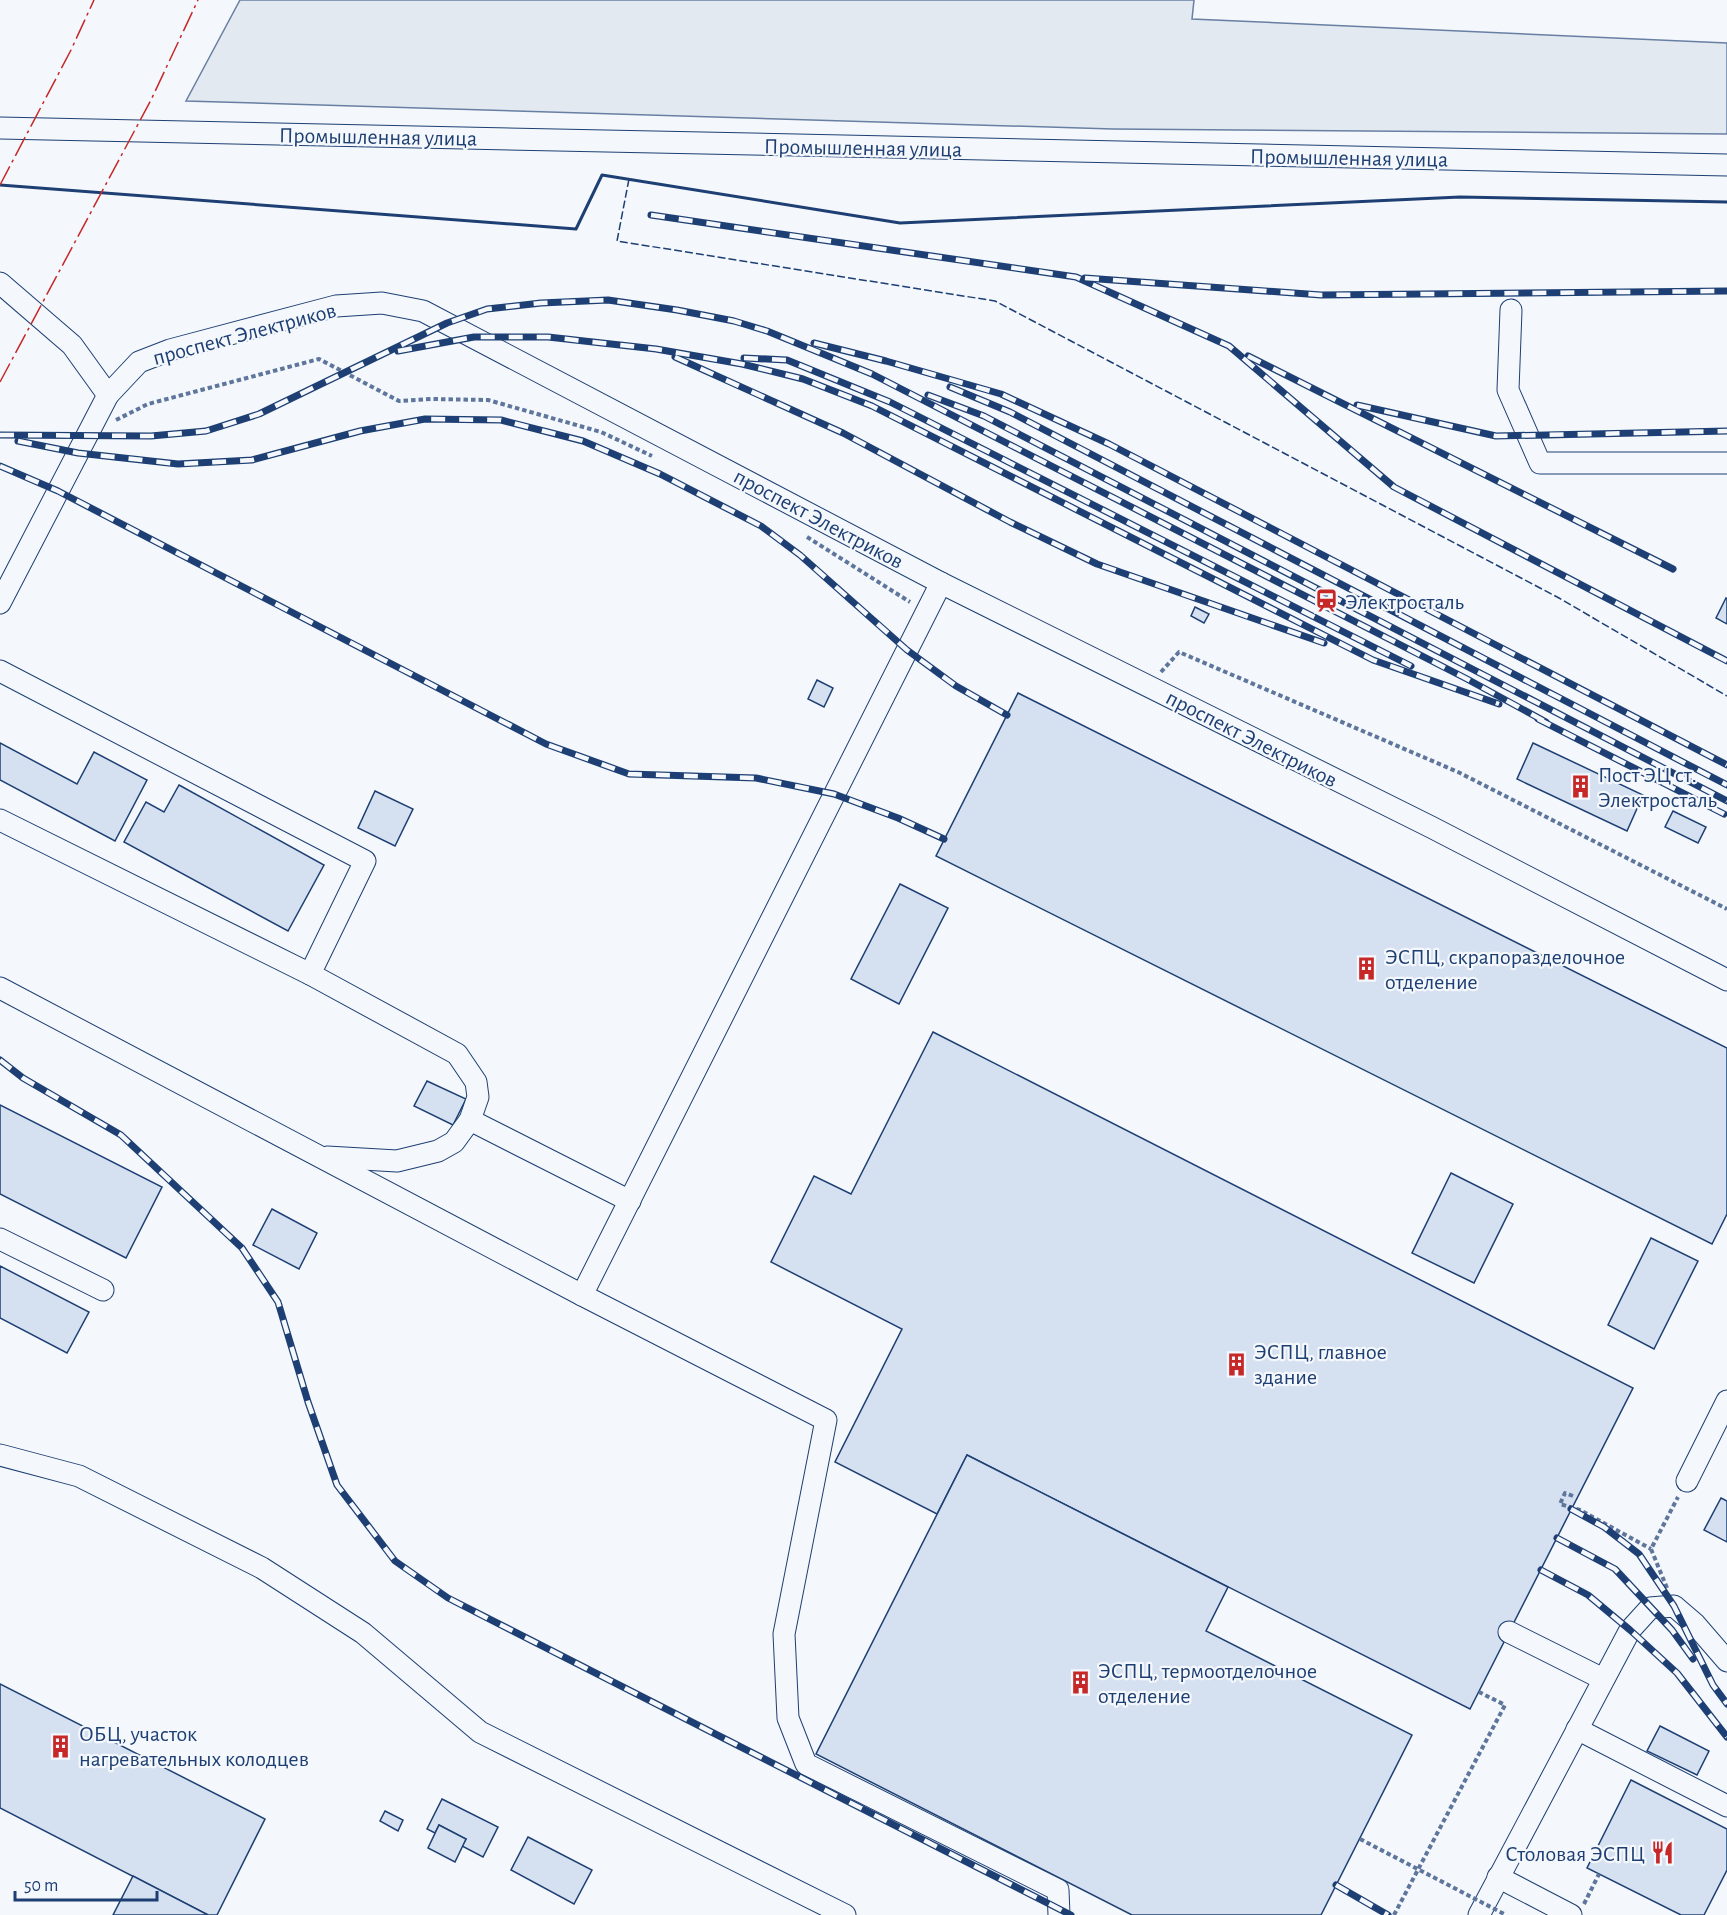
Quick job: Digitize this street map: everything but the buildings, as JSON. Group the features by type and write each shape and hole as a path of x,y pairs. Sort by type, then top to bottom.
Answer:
{"street":[{"name":"Промышленная улица","path":"0,128 1727,165"},
{"path":"0,284 72,345 108,395"},
{"name":"проспект Электриков","path":"0,603 108,395 139,362 170,350 336,306 382,303 423,311 941,583 1431,827 1727,980"},
{"path":"1511,310 1508,390 1539,463 1727,463"},
{"path":"582,1295 941,583"},
{"path":"0,671 365,861 310,974"},
{"path":"0,819 310,974 458,1054 476,1082 478,1097 470,1120 454,1142 438,1151 397,1161 321,1157"},
{"path":"0,988 582,1295 826,1420 784,1634 788,1718 806,1764 1058,1890 1059,1915"},
{"path":"470,1120 630,1201"},
{"path":"0,1239 103,1290"},
{"path":"1687,1481 1727,1401"},
{"path":"0,1455 79,1476 262,1568 363,1633 480,1732 845,1915"},
{"path":"1479,1915 1630,1630 1650,1608 1674,1606 1695,1624 1727,1661"},
{"path":"1509,1632 1603,1679"},
{"path":"1577,1729 1727,1806"},
{"path":"1498,1877 1577,1910"}],"path":[{"path":"92,427 112,422 148,404 319,359 399,401 488,400 601,432 655,457"},
{"path":"798,532 926,613"},
{"path":"1148,686 1179,652 1458,772 1727,909"},
{"path":"1651,1549 1687,1481"},
{"path":"1573,1496 1565,1492 1560,1504 1580,1510 1651,1549 1674,1606"},
{"path":"1394,1915 1505,1705 1479,1692"},
{"path":"1360,1839 1506,1915"},
{"path":"1577,1910 1599,1874"}],"shaded area":[{"path":"240,0 1194,0 1192,19 1727,43 1727,134 1113,129 186,101"}],"railway":[{"path":"651,215 1076,277 1229,346 1394,487 1727,661"},
{"path":"1085,278 1321,295 1727,291"},
{"path":"0,435 151,436 206,431 259,414 447,323 487,309 541,303 608,300 677,310 734,321 767,331 872,374 1467,679 1546,722"},
{"path":"398,351 474,337 548,337 656,349 742,364 803,379 872,406 1373,660 1499,704"},
{"path":"814,343 1001,394 1109,444 1727,765"},
{"path":"1248,356 1673,569"},
{"path":"675,357 843,433 1010,522 1097,564 1324,643"},
{"path":"744,358 787,360 890,402 1411,666"},
{"path":"950,387 1010,412 1727,785"},
{"path":"928,395 984,416 1727,801"},
{"path":"1357,405 1496,436 1727,431"},
{"path":"18,441 78,453 178,464 252,460 360,431 425,419 501,420 583,441 660,474 761,526 800,555 907,650 956,686 1007,715"},
{"path":"0,466 58,491 546,744 629,774 756,778 834,794 898,818 944,839"},
{"path":"1538,719 1724,814"},
{"path":"0,1060 23,1078 121,1135 242,1248 278,1302 308,1402 337,1485 395,1561 448,1598 1071,1915"},
{"path":"1571,1509 1604,1527 1639,1554 1674,1606 1713,1685 1727,1704"},
{"path":"1557,1538 1615,1569 1672,1630 1693,1659"},
{"path":"1541,1570 1588,1595 1630,1630 1677,1673 1727,1737"},
{"path":"1336,1885 1388,1915"}],"fence":[{"path":"629,179 617,241 995,301 1559,598 1727,696"}],"wall":[{"path":"0,185 576,229 602,175 900,223 1460,197 1727,202"}],"power":[{"path":"0,185 71,50 94,0"},
{"path":"0,382 151,100 198,0"}],"place":[{"name":"Электросталь","path":"1327,601"},
{"name":"Пост ЭЦ ст. Электросталь","path":"1580,787"},
{"name":"ЭСПЦ, скрапоразделочное отделение","path":"1367,969"},
{"name":"ЭСПЦ, главное здание","path":"1236,1364"},
{"name":"ЭСПЦ, термоотделочное отделение","path":"1080,1683"},
{"name":"ОБЦ, участок нагревательных колодцев","path":"61,1746"},
{"name":"Столовая ЭСПЦ","path":"1663,1853"}]}
